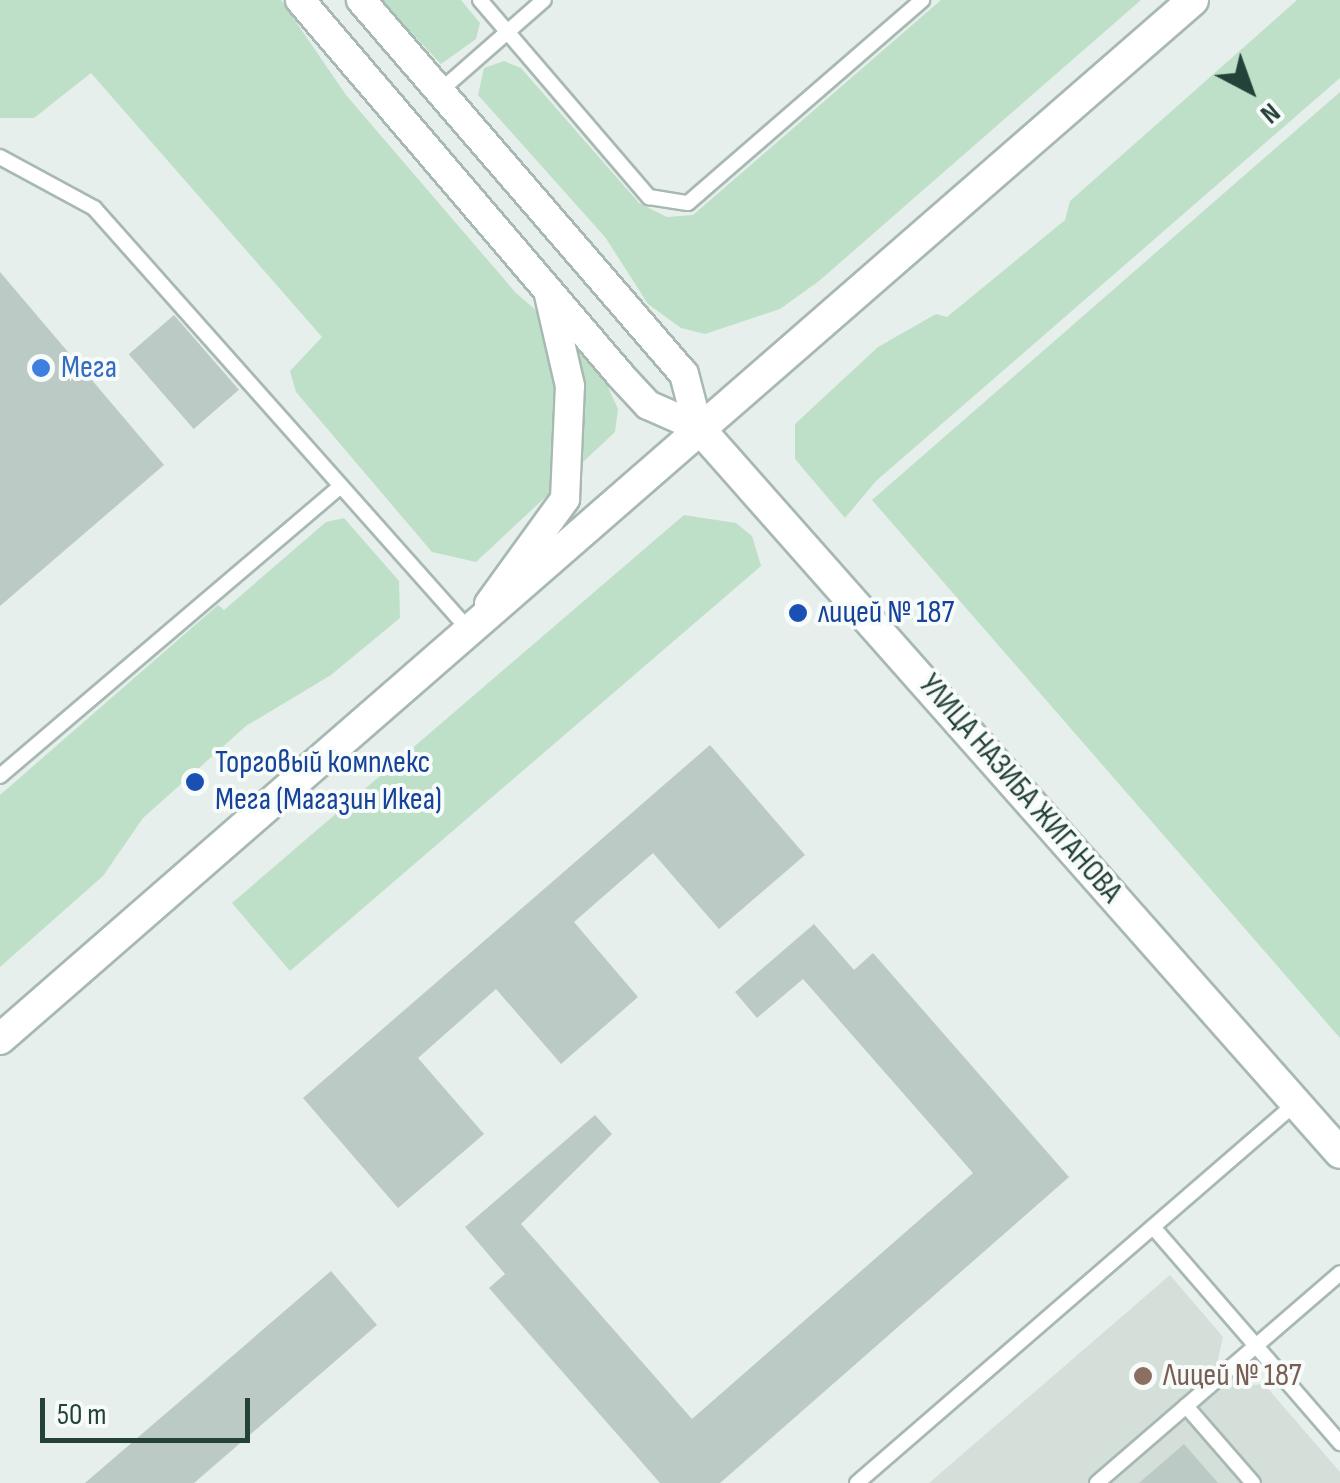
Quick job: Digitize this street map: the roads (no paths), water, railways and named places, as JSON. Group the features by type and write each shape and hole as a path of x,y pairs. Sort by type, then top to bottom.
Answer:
{"main road":[{"path":"0,1039 470,631 698,427 1193,0"},
{"name":"УЛИЦА НАЗИБА ЖИГАНОВА","path":"698,427 1340,1152"}],"street":[{"path":"300,0 648,405 698,427"},
{"path":"361,0 684,374 698,427"},
{"path":"470,631 565,499 570,386 547,288"}],"lane":[{"path":"480,0 649,197 688,203 922,0"},
{"path":"440,91 544,0"},
{"path":"0,157 94,208 338,488 470,631"},
{"path":"0,776 338,488"},
{"path":"857,1483 1297,1103"},
{"path":"1153,1227 1340,1444"},
{"path":"1097,1483 1340,1273"},
{"path":"1186,1406 1253,1483"}],"place":[{"name":"Мега","path":"41,368"},
{"name":"лицей № 187","path":"798,613"},
{"name":"Торговый комплекс Мега (Магазин Икеа)","path":"195,782"},
{"name":"Лицей № 187","path":"1143,1376"}]}
